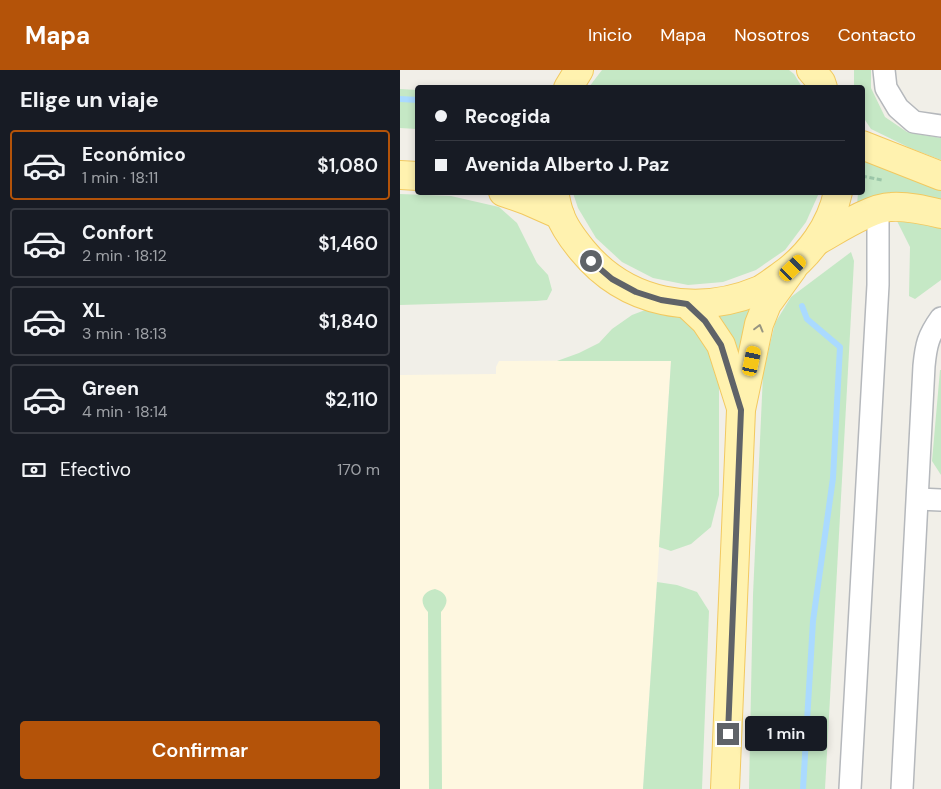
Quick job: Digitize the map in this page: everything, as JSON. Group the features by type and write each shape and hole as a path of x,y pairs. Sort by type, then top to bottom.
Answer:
{"main road":[{"path":"570,85 579,70"},
{"path":"865,146 941,176"},
{"path":"400,175 415,176"},
{"path":"512,195 526,200 557,204 573,239 591,261 612,279 636,292 661,300 687,304 725,302 761,289 793,268"},
{"path":"725,789 741,410 759,324 767,304 793,268 817,240 829,219 837,195"},
{"path":"817,240 878,209 890,207 915,208 941,214"},
{"path":"687,304 705,321 721,345 741,410"}],"street":[{"path":"884,70 886,88 898,108 914,122 941,126"},
{"path":"850,789 878,285 878,209"},
{"path":"902,789 926,345 941,318"},
{"path":"918,500 941,500"}],"path":[{"path":"865,177 885,181"}],"shaded area":[{"path":"671,360 643,789 400,789 400,375 496,374 496,367 499,361"}],"green space":[{"path":"602,70 789,70 801,85 591,85"},
{"path":"854,70 871,70 871,88 885,117 907,132 941,138 941,160 910,148 871,129 865,120 865,85 854,85"},
{"path":"400,89 415,90 415,129 400,128"},
{"path":"865,154 941,183 941,205 857,205 858,195 865,195"},
{"path":"400,194 451,196 499,207 517,223 537,263 548,275 552,290 547,300 400,305"},
{"path":"574,195 818,195 806,222 785,250 756,270 723,282 688,285 653,278 622,262 596,238 578,208"},
{"path":"896,219 941,224 941,280 915,299 909,296 910,247"},
{"path":"851,252 854,261 825,789 749,789 753,595 763,374 775,323 791,297"},
{"path":"653,307 674,311 697,325 711,349 719,380 719,495 711,527 691,544 671,551 659,547 671,361 557,361 599,343 612,329 632,315"},
{"path":"748,308 752,313 741,386 716,312"},
{"path":"941,370 941,475 932,461"},
{"path":"657,582 677,585 697,592 709,611 702,789 643,789"},
{"path":"435,589 443,593 446,598 446,605 441,612 442,789 429,789 428,612 423,605 423,598 427,592"}],"waterway":[{"path":"400,99 415,100"},
{"path":"802,306 807,319 840,347 833,478 813,621 803,789"}],"route":[{"path":"591,261 612,279 636,292 661,300 687,304 705,321 721,345 741,410 728,734"}]}
